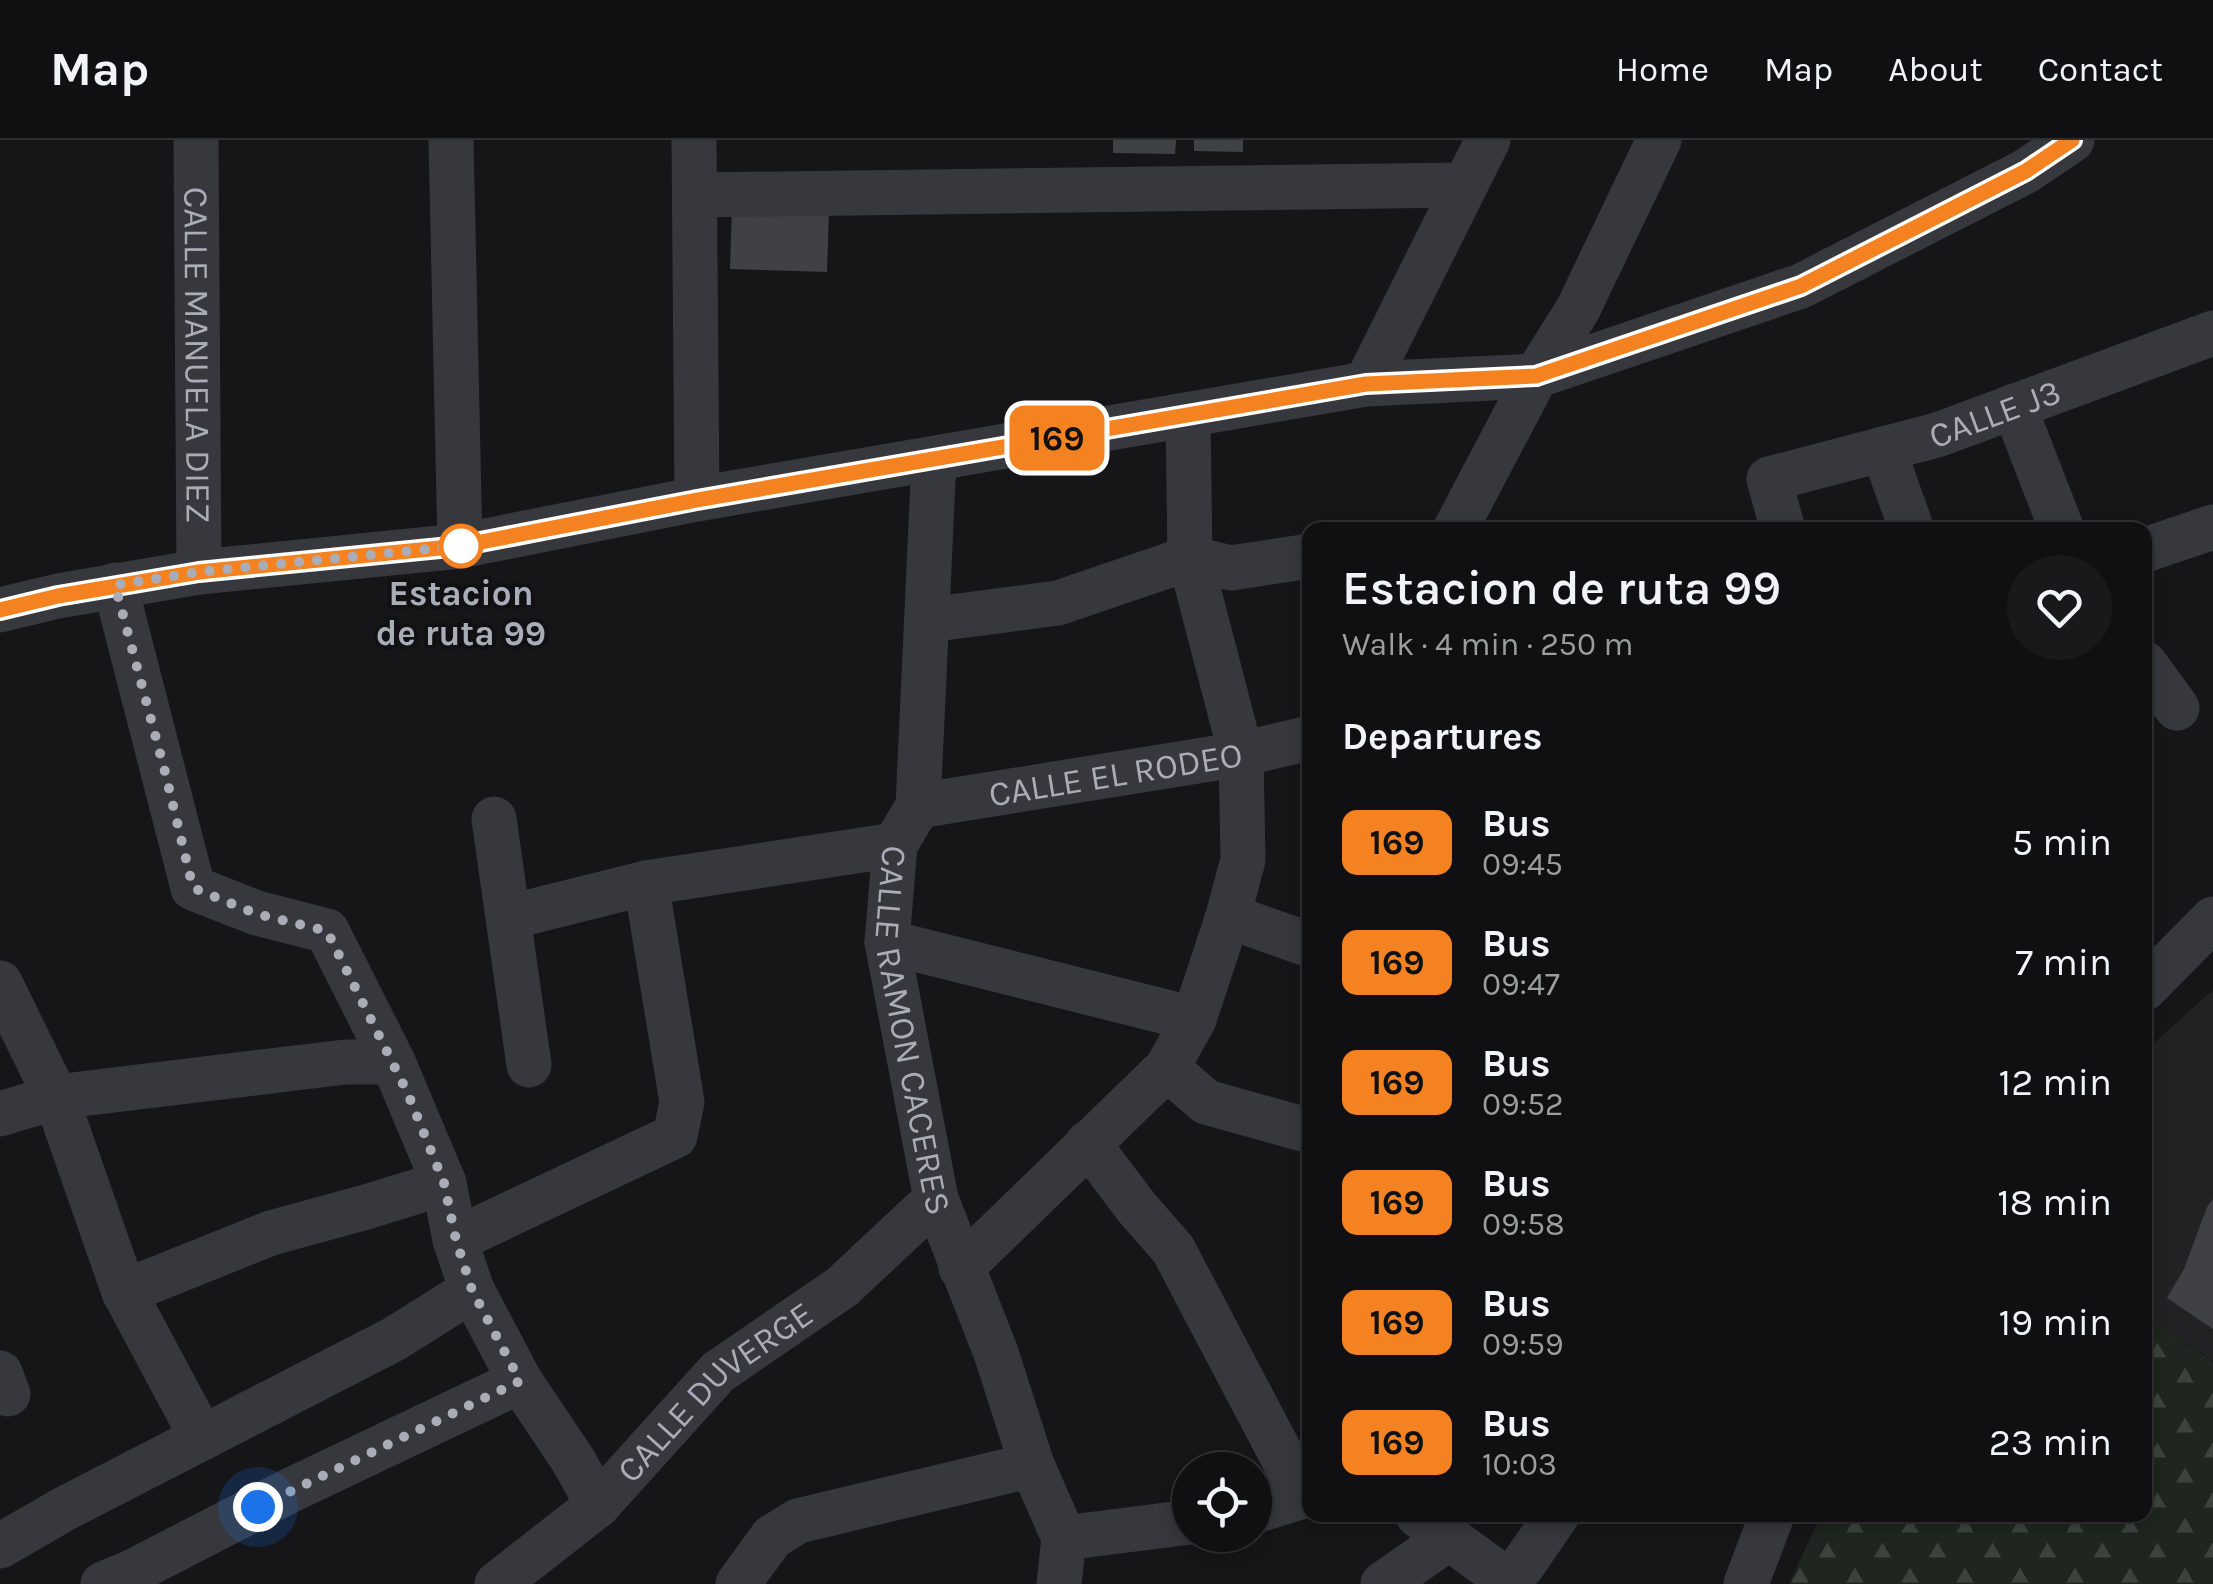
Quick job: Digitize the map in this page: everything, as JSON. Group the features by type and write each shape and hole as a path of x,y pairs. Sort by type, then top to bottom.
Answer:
{"street":[{"name":"CALLE MANUELA DIEZ","path":"196,140 199,572"},
{"path":"451,140 460,546"},
{"path":"694,140 697,500"},
{"path":"1366,384 1488,140"},
{"path":"1460,522 1536,376 1578,309 1659,140"},
{"path":"0,610 199,572 460,546 697,500 1366,384 1536,376 1801,286 2026,171 2072,140"},
{"path":"694,195 1465,185"},
{"name":"CALLE J3","path":"1781,522 1769,479 1937,435 2213,332"},
{"path":"2014,406 2059,522"},
{"path":"961,1268 1167,1068 1194,1019 1243,860 1241,754 1190,558 1188,415"},
{"path":"1882,449 1909,522"},
{"name":"CALLE RAMON CACERES","path":"934,459 918,806 894,845 887,942 936,1199 996,1353 1032,1465 1064,1538 1059,1584"},
{"path":"2152,548 2213,527"},
{"path":"928,620 1058,602 1190,558 1231,568 1302,557"},
{"path":"115,585 193,888 257,914 327,931 393,1062 444,1183 472,1290 520,1381 598,1504"},
{"path":"2152,674 2177,708"},
{"name":"CALLE EL RODEO","path":"918,806 1241,754 1302,740"},
{"path":"494,819 529,1065"},
{"path":"510,917 646,883 894,845"},
{"path":"456,1240 675,1136 682,1102 646,883"},
{"path":"1228,916 1302,942"},
{"path":"2152,981 2213,919"},
{"path":"887,942 1194,1019"},
{"path":"0,982 56,1097 124,1292 202,1438"},
{"path":"0,1114 56,1097 344,1062 393,1062"},
{"path":"1167,1068 1206,1102 1302,1129"},
{"path":"1088,1143 1173,1249 1302,1487"},
{"path":"124,1292 270,1232 444,1183"},
{"name":"CALLE DUVERGE","path":"497,1584 598,1504 718,1372 842,1286 936,1199"},
{"path":"0,1546 394,1339 472,1290"},
{"path":"103,1584 520,1381"},
{"path":"738,1584 772,1537 798,1521 1032,1465"},
{"path":"1272,1506 1302,1497"},
{"path":"1383,1584 1434,1526 1507,1582 1551,1522"},
{"path":"1746,1584 1769,1522"},
{"path":"1064,1538 1172,1524"}],"shaded area":[{"path":"2213,990 2213,1361 2152,1322 2152,1045"}],"green space":[{"path":"2152,1322 2213,1362 2213,1584 1789,1584 1818,1522 2152,1522"}],"building":[{"path":"1113,140 1176,140 1175,154 1113,153"},
{"path":"1194,140 1243,140 1243,152 1194,151"},
{"path":"732,207 829,211 827,272 730,269"},
{"path":"2213,1199 2213,1329 2167,1298 2184,1269"}],"bus line":[{"name":"169","path":"0,610 199,572 460,546 697,500 1366,384 1536,376 1801,286 2026,171 2072,140"}],"place":[{"name":"Estacion de ruta 99","path":"461,546"}],"route":[{"path":"258,1507 520,1381 472,1290 444,1183 408,1094 327,931 257,914 193,888 115,585 199,572 461,546"}]}
